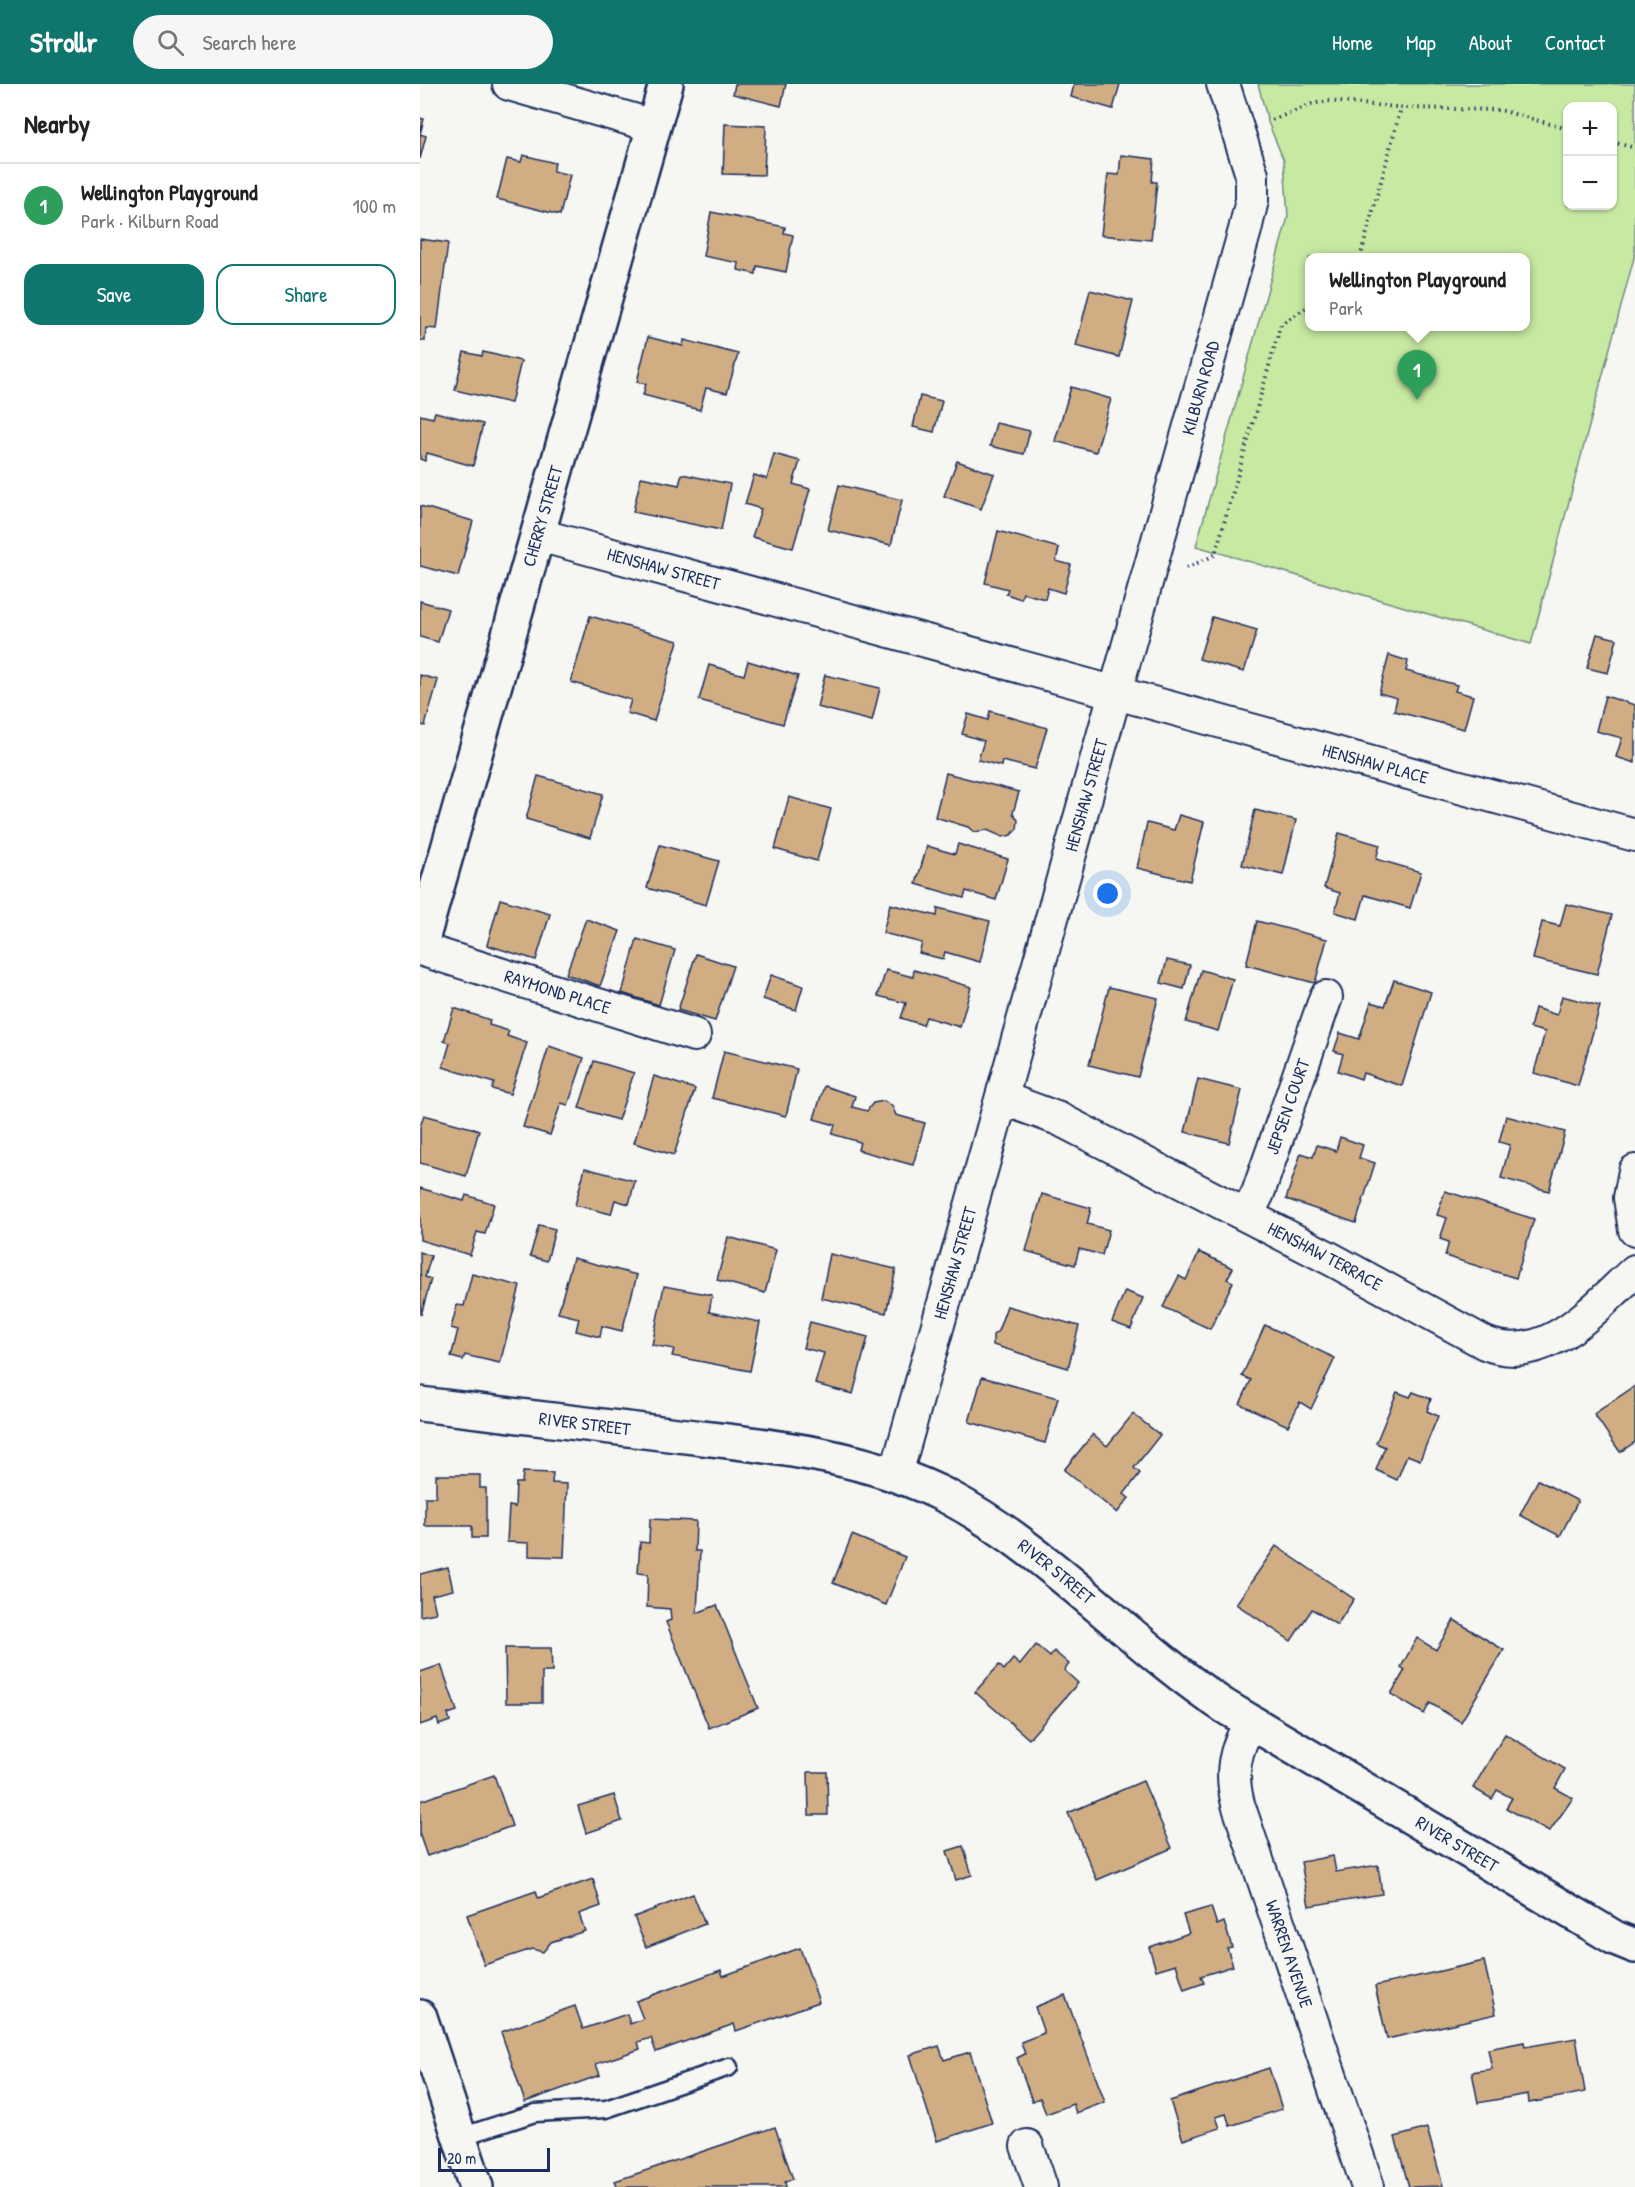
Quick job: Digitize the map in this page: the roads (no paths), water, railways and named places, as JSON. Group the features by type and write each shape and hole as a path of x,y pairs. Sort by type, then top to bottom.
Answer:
{"street":[{"path":"509,84 654,126"},
{"name":"CHERRY STREET","path":"420,948 666,84"},
{"name":"KILBURN ROAD","path":"1117,693 1249,214 1252,175 1223,84"},
{"name":"HENSHAW STREET","path":"539,535 1117,693 896,1474"},
{"name":"HENSHAW PLACE","path":"1117,693 1635,835"},
{"name":"RAYMOND PLACE","path":"420,948 694,1035"},
{"name":"JEPSEN COURT","path":"1247,1215 1258,1193 1326,997"},
{"name":"HENSHAW TERRACE","path":"1002,1098 1059,1119 1247,1215 1485,1343 1504,1350 1524,1350 1546,1343 1580,1320 1635,1271"},
{"path":"1635,1171 1630,1198 1635,1230"},
{"name":"RIVER STREET","path":"420,1404 772,1447 858,1463 896,1474 951,1499 1005,1532 1167,1665 1251,1722 1628,1949"},
{"name":"WARREN AVENUE","path":"1251,1722 1236,1752 1233,1770 1238,1804 1368,2187"},
{"path":"420,2017 476,2187"},
{"path":"1027,2146 1041,2187"}],"lane":[{"path":"460,2137 535,2113 606,2109 729,2067"}],"place":[{"name":"Wellington Playground","path":"1417,400"}]}
